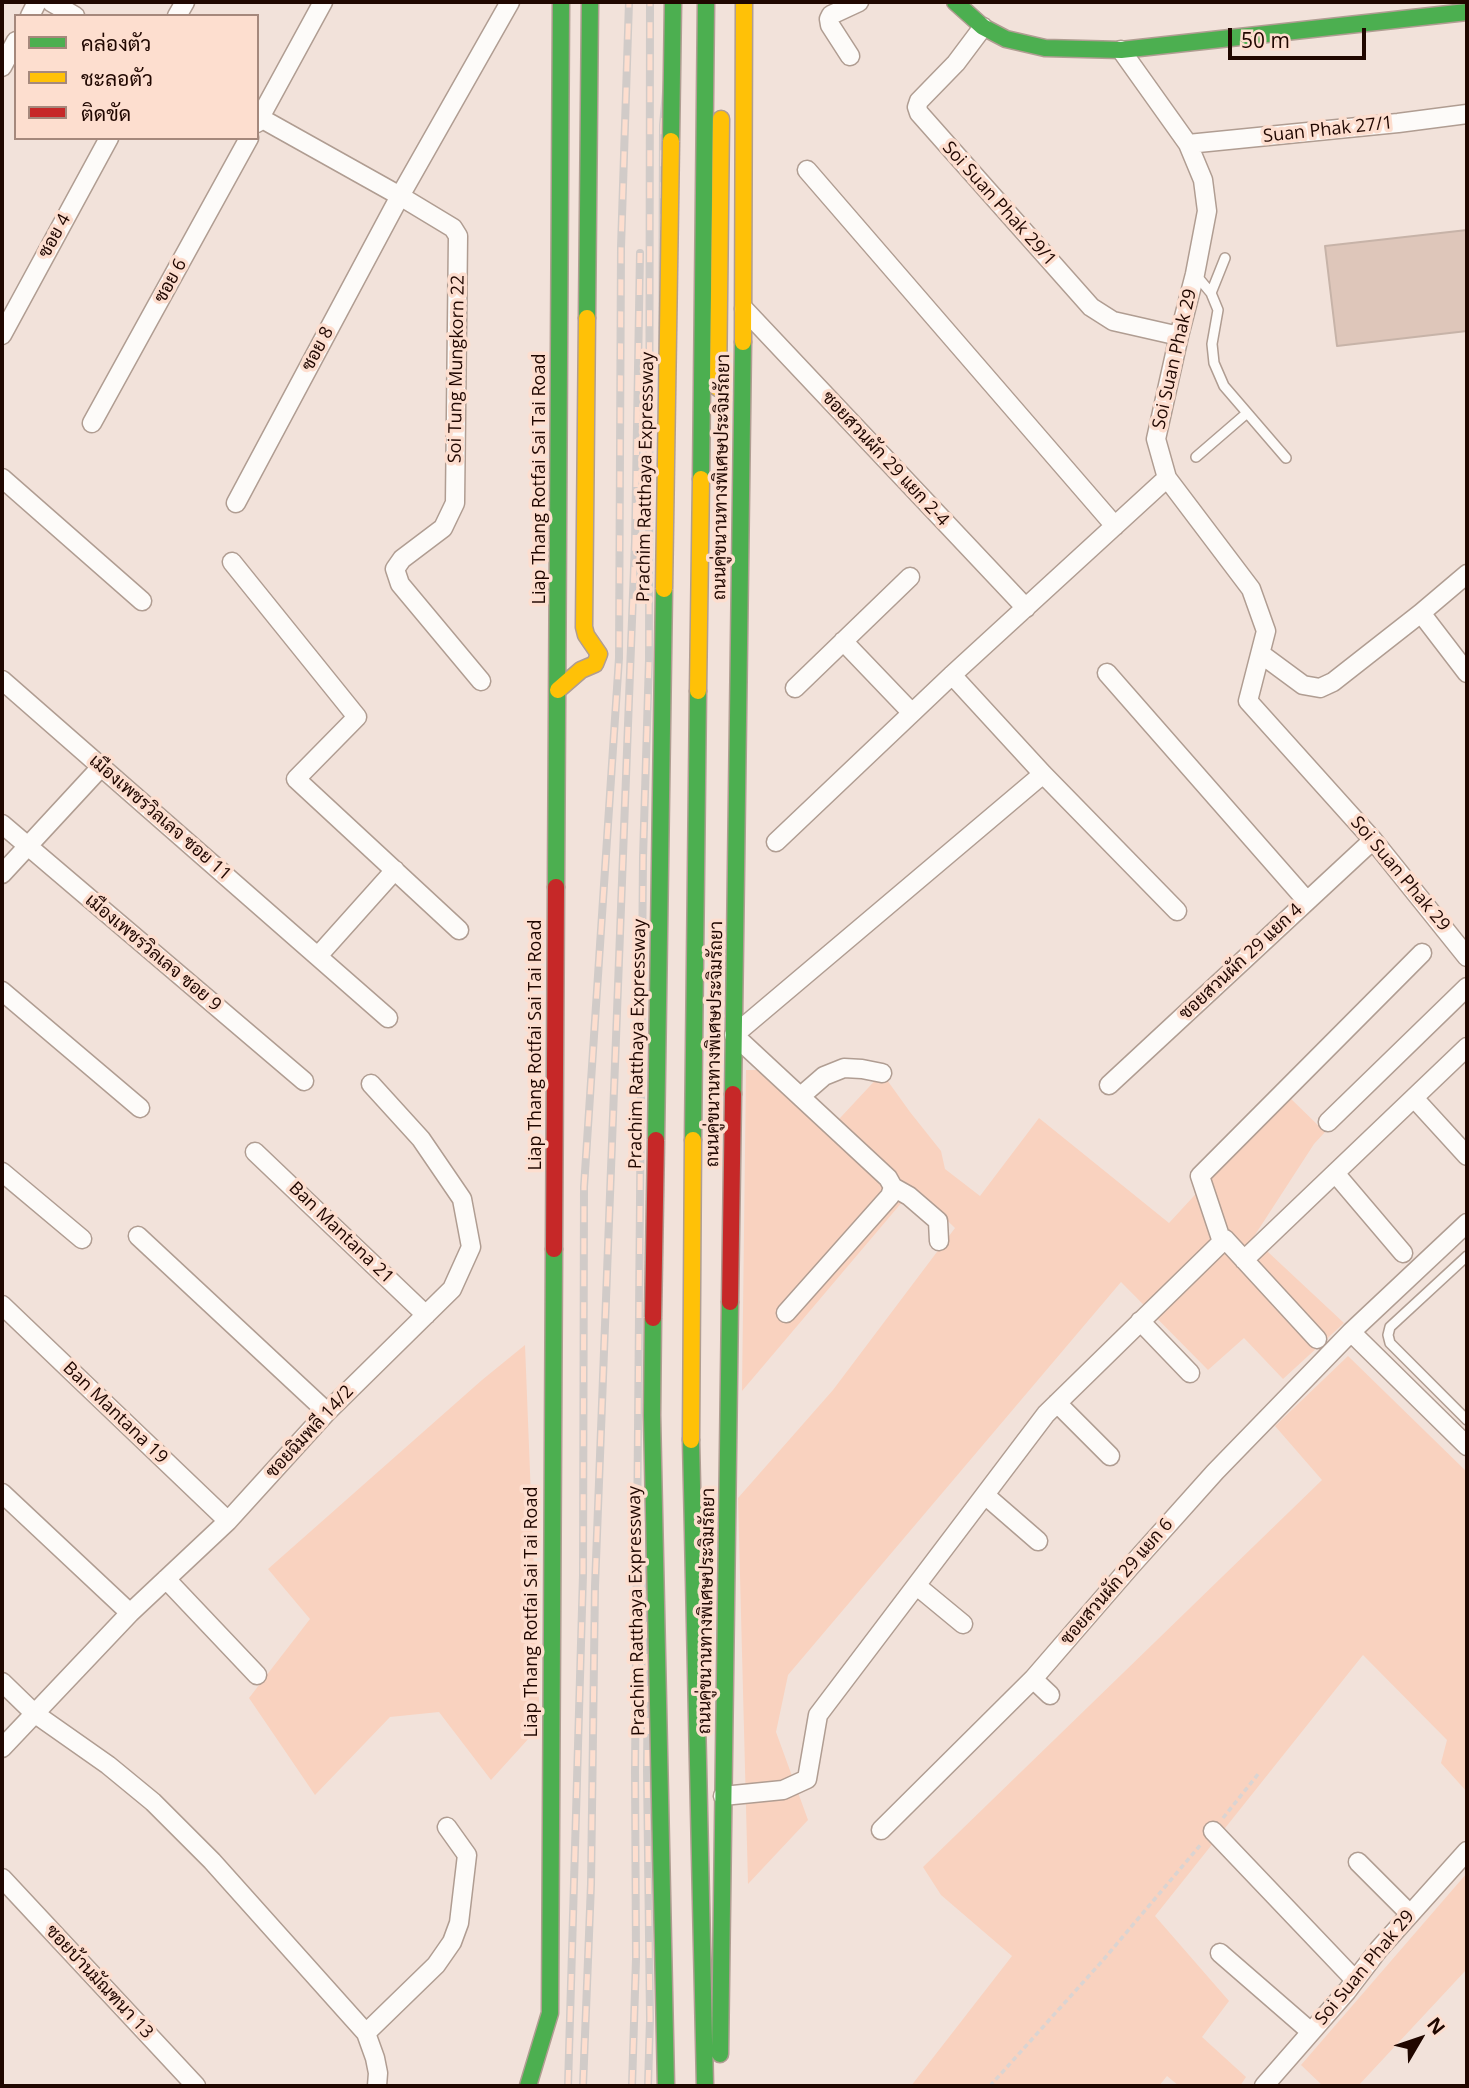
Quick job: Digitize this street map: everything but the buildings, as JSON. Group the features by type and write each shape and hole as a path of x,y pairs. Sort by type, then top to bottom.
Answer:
{"main road":[{"name":"Liap Thang Rotfai Sai Tai Road","path":"528,2086 550,2013 561,2"},
{"path":"558,690 581,670 596,664 599,654 591,644 584,627 590,2"},
{"name":"Prachim Ratthaya Expressway","path":"666,2086 652,1415 673,2"},
{"path":"705,2086 691,1402 706,2"},
{"name":"ถนนคู่ขนานทางพิเศษประจิมรัถยา","path":"720,2086 744,309 744,2"},
{"path":"955,2 983,27 1006,39 1045,48 1121,50 1467,12"},
{"path":"718,410 721,109"},
{"path":"717,466 714,633 712,641 699,660 699,665 721,679 738,699"}],"street":[{"path":"51,2 72,14"},
{"path":"259,117 323,2"},
{"name":"ซอย 8","path":"236,503 400,196 510,2"},
{"path":"850,56 830,26 829,19 831,15 859,2"},
{"name":"Soi Suan Phak 29/1","path":"983,27 956,63 919,101 919,113 1091,307 1113,321 1179,336"},
{"path":"2,67 14,45"},
{"name":"Soi Suan Phak 29","path":"1121,50 1188,144 1203,180 1207,211 1156,439 1167,478 1251,589 1266,631 1248,701 1373,840 1467,957"},
{"name":"Suan Phak 27/1","path":"1188,144 1467,114"},
{"name":"Soi Tung Mungkorn 22","path":"259,120 400,196 453,229 458,236 455,503 443,528 402,558 395,569 400,584 481,681"},
{"name":"ซอย 4","path":"2,335 108,140"},
{"name":"ซอย 6","path":"92,424 248,140"},
{"path":"807,170 1115,526"},
{"name":"ซอยสวนผัก 29 แยก 2-4","path":"744,309 1026,608"},
{"path":"2,478 142,601"},
{"path":"776,842 952,675 1167,478"},
{"path":"232,562 357,717 296,779 459,930"},
{"path":"1261,654 1303,685 1320,688 1333,682 1467,574"},
{"path":"795,688 910,578"},
{"path":"1421,613 1467,673"},
{"path":"843,641 912,713"},
{"path":"1107,673 1307,901"},
{"path":"952,675 1043,774 1177,911"},
{"name":"เมืองเพชรวิลเลจ ซอย 11","path":"2,680 388,1018"},
{"path":"2,874 101,767"},
{"path":"939,1241 937,1221 909,1196 893,1186 888,1178 734,1035 1043,774"},
{"name":"เมืองเพชรวิลเลจ ซอย 9","path":"2,824 304,1081"},
{"name":"ซอยสวนผัก 29 แยก 4","path":"1109,1085 1373,840"},
{"path":"318,957 395,870"},
{"path":"1222,1242 1200,1176 1422,953"},
{"path":"1328,1122 1467,987"},
{"path":"2,991 140,1108"},
{"path":"1244,1259 1467,1047"},
{"path":"801,1097 824,1076 844,1068 882,1073"},
{"name":"ซอยฉิมพลี 14/2","path":"2,1748 130,1614 228,1521 327,1412 452,1289 471,1247 462,1199 421,1139 371,1084"},
{"path":"1414,1098 1467,1156"},
{"name":"Ban Mantana 21","path":"255,1152 426,1315"},
{"path":"2,1172 82,1238"},
{"path":"1335,1173 1403,1253"},
{"path":"786,1313 890,1196 893,1186"},
{"path":"1467,1223 1351,1332 1467,1446"},
{"path":"138,1236 327,1412"},
{"path":"723,1796 783,1790 807,1779 818,1716 1046,1414 1225,1239 1317,1339"},
{"name":"Ban Mantana 19","path":"2,1305 228,1521"},
{"path":"1140,1321 1190,1373"},
{"name":"ซอยสวนผัก 29 แยก 6","path":"881,1830 1033,1679 1215,1472 1351,1332"},
{"path":"1057,1403 1110,1456"},
{"path":"2,1493 130,1614"},
{"path":"985,1495 1038,1541"},
{"path":"166,1580 257,1675"},
{"path":"917,1586 963,1624"},
{"path":"1033,1679 1051,1695"},
{"path":"2,1682 34,1713 108,1765 153,1802 212,1861 366,2033 375,2058 377,2086"},
{"path":"366,2033 436,1965 452,1942 459,1923 467,1855 447,1827"},
{"path":"1213,1831 1355,1980"},
{"name":"Soi Suan Phak 29","path":"1264,2086 1467,1851"},
{"path":"1358,1862 1410,1914"},
{"name":"ซอยบ้านมัณฑนา 13","path":"2,1878 196,2086"},
{"path":"1220,1953 1311,2032"}],"lane":[{"path":"1212,293 1225,258"},
{"path":"1195,274 1212,293 1218,310 1212,344 1214,362 1224,386 1286,458"},
{"path":"1196,457 1247,413"},
{"path":"1467,1256 1390,1326 1388,1335 1390,1343 1467,1420"},
{"path":"541,2073 550,2013"}],"path":[{"path":"990,2086 1104,1959 1259,1773"}],"shaded area":[{"path":"746,1070 760,1070 827,1132 882,1073 941,1151 945,1169 980,1196 1039,1118 1169,1223 1287,1095 1325,1132 1314,1144 1253,1238 1344,1323 1283,1379 1244,1338 1208,1370 1121,1282 788,1675 776,1732 808,1820 748,1884 738,1498 833,1390 955,1228 914,1188 742,1391"},
{"path":"525,1345 540,1726 491,1780 439,1712 390,1717 315,1795 249,1698 310,1619 268,1569"},
{"path":"1348,1356 1467,1472 1467,1792 1441,1763 1447,1740 1363,1655 1155,1916 1229,2001 1202,2037 1246,2077 1240,2086 1179,2086 1167,2076 1159,2086 911,2086 1012,1956 941,1895 923,1867 1322,1480 1275,1426"},
{"path":"1467,1873 1467,1969 1358,2086 1323,2086 1301,2065"}],"railway":[{"path":"568,2086 583,1575 584,1187 619,658 621,247 629,2"},
{"path":"632,2086 636,1959 635,1770 643,858 649,660 650,2"},
{"path":"648,2086 650,2019 647,1770 655,858 661,659 663,125 674,2"},
{"path":"583,2086 591,1884 595,1586 635,542 640,253"}],"traffic: fast":[{"path":"556,887 561,2"},
{"path":"587,318 590,2"},
{"path":"671,141 673,2"},
{"path":"701,479 706,2"},
{"path":"955,2 983,27 1006,39 1045,48 1121,50 1467,12"},
{"path":"733,1094 743,342"},
{"path":"656,1140 664,589"},
{"path":"693,1140 698,691"},
{"path":"528,2086 550,2013 554,1249"},
{"path":"720,2054 730,1302"},
{"path":"653,1318 652,1415 666,2086"},
{"path":"691,1440 705,2086"}],"traffic: slow":[{"path":"743,342 744,2"},
{"path":"718,388 721,119"},
{"path":"664,589 671,141"},
{"path":"558,690 581,670 595,664 599,654 586,635 584,627 587,318"},
{"path":"698,691 701,479"},
{"path":"691,1440 693,1140"}],"traffic: jam":[{"path":"554,1249 556,887"},
{"path":"730,1302 733,1094"},
{"path":"653,1318 656,1140"}]}
